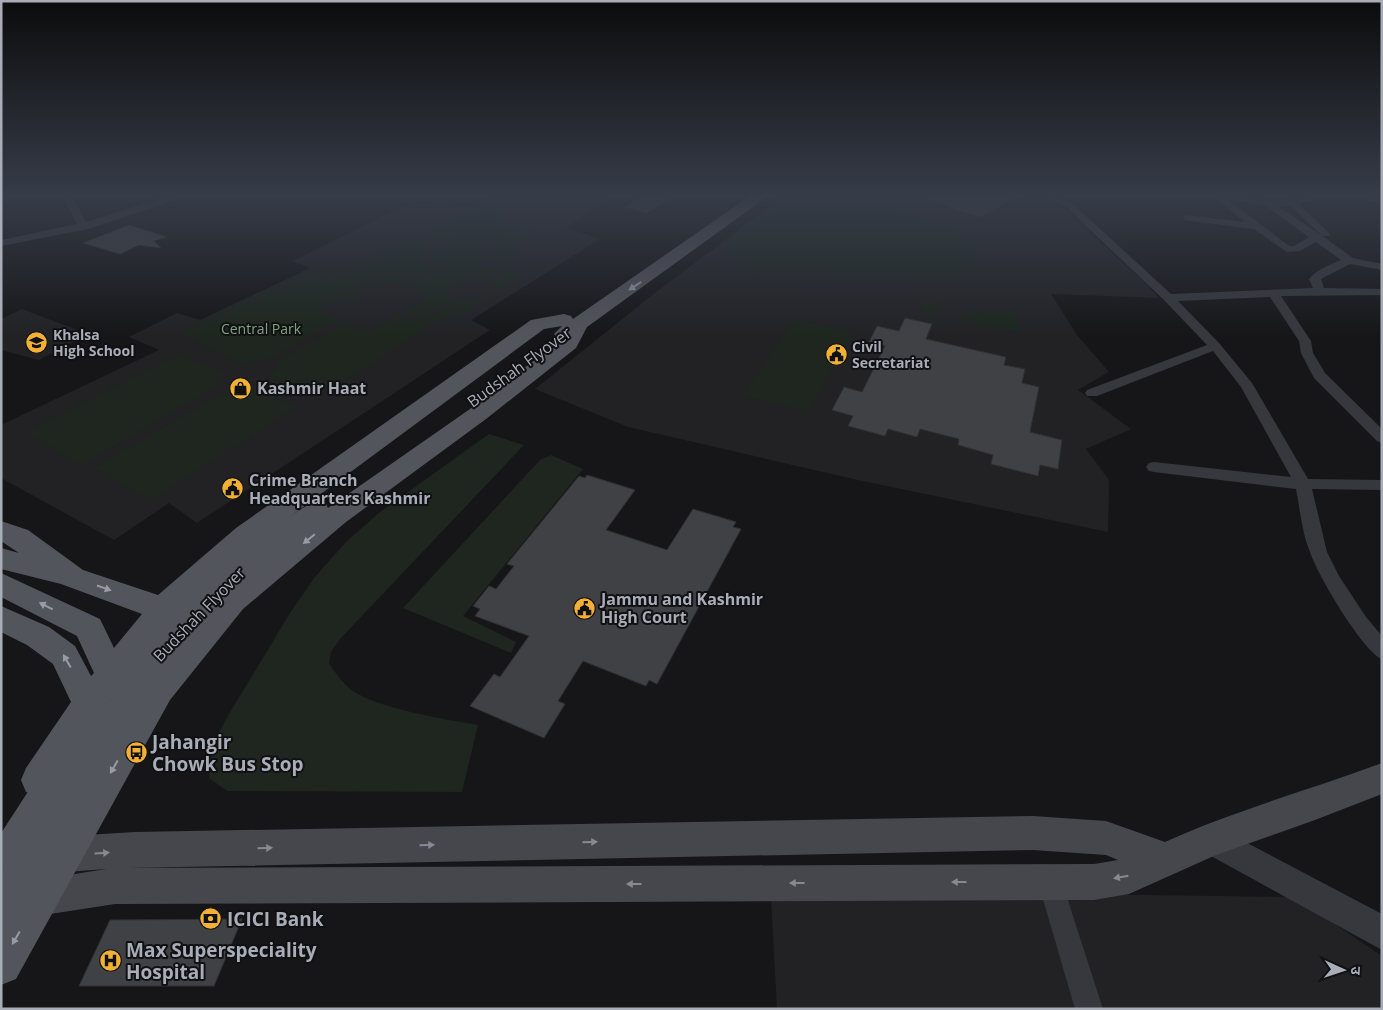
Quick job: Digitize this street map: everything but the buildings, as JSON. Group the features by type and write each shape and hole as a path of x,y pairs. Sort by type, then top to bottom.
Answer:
{"main road":[{"path":"560,330 623,273 666,243"},
{"path":"560,330 690,243"},
{"path":"1,838 89,704 163,609 246,535 538,324 560,330 569,344 478,414 337,515 232,601 158,690 1,964"},
{"name":"Budshah Flyover","path":"1,869 129,672 210,581 254,543 560,330"},
{"name":"Budshah Flyover","path":"1,910 146,671 189,620 224,584 264,549 560,330"},
{"path":"1,532 18,537 73,578"},
{"path":"1,558 73,578 212,625"},
{"path":"1,584 89,628 111,676"},
{"path":"1,618 38,636 64,655 89,704"},
{"path":"1,903 115,886 1094,882 1129,876 1211,839 1316,804 1382,778"},
{"path":"1,851 64,856 135,850 1033,834 1106,838 1167,860"}],"street":[{"path":"1110,243 1168,298 1215,346 1248,386 1303,484 1318,552 1332,580 1359,622 1382,651"},
{"path":"1279,243 1287,249 1296,249 1306,243"},
{"path":"1325,243 1349,260 1382,267"},
{"path":"1333,243 1333,249"},
{"path":"1320,291 1315,279 1320,274 1349,260"},
{"path":"1168,298 1320,291 1382,292"},
{"path":"1273,293 1305,341 1311,362 1319,375 1382,438"},
{"path":"1092,392 1215,346"},
{"path":"1154,466 1303,484 1382,485"},
{"path":"1211,839 1382,933"},
{"path":"1050,882 1089,1009"}],"shaded area":[{"name":"Kashmir Haat","path":"329,243 593,243 471,320 490,330 197,523 169,503 114,540 1,478 1,425 159,350 129,337 177,313 200,320 310,268 293,261"},
{"name":"Civil Secretariat","path":"721,243 1102,243 1159,298 1051,294 1077,335 1109,372 1078,390 1131,429 1086,449 1109,480 1108,532 858,480 628,427 535,389 656,292"},
{"name":"Khalsa High School","path":"22,309 89,334 39,360 1,350 1,319"},
{"path":"1075,894 1295,897 1382,956 1382,1009 777,1009 771,899"}],"green space":[{"name":"Central Park","path":"397,243 425,243 435,246 425,252 422,257 425,262 434,268 404,283 395,281 390,284 370,281 353,291 363,295 352,302 342,299 329,301 317,310 342,319 266,360 257,360 243,365 180,333 306,272 324,279"},
{"path":"485,243 490,245 493,249 490,256 484,262 474,266 451,269 434,263 430,256 445,244"},
{"path":"493,243 527,243 518,249 517,253 522,256 506,265 494,260 500,250"},
{"path":"726,243 967,243 976,254 978,271 957,278 744,273 719,248"},
{"path":"488,264 501,269 485,278 475,277 448,290 450,292 447,295 456,298 419,319 403,313 429,298 412,291 417,287 411,286 438,269 455,271"},
{"name":"Central Park","path":"508,270 522,275 521,278 461,314 454,313 447,318 444,317 317,398 269,377 277,368 277,361 346,324 368,333 399,315 422,322 458,300 479,300 495,288 492,285 497,281 493,280"},
{"path":"918,299 938,300 940,308 938,315 918,315 922,307"},
{"path":"1019,312 1018,332 963,322 964,313"},
{"path":"794,319 854,333 808,411 743,396"},
{"name":"Central Park","path":"180,354 223,373 216,381 220,383 82,465 26,432"},
{"path":"251,388 297,406 151,500 95,467 230,389 237,392"},
{"path":"489,434 524,445 340,639 331,652 329,663 349,688 370,700 416,713 478,725 462,792 227,791 209,778 210,750 226,719 290,613 315,577 346,542 380,512"},
{"path":"551,455 583,469 463,616 516,642 511,653 403,608 540,460"}],"place":[{"name":"Khalsa High School","path":"37,342"},
{"name":"Civil Secretariat","path":"836,354"},
{"name":"Kashmir Haat","path":"241,388"},
{"name":"Crime Branch Headquarters Kashmir","path":"233,489"},
{"name":"Jammu and Kashmir High Court","path":"585,608"},
{"name":"Jahangir Chowk Bus Stop","path":"136,753"},
{"name":"ICICI Bank","path":"211,919"},
{"name":"Max Superspeciality Hospital","path":"110,961"}]}
